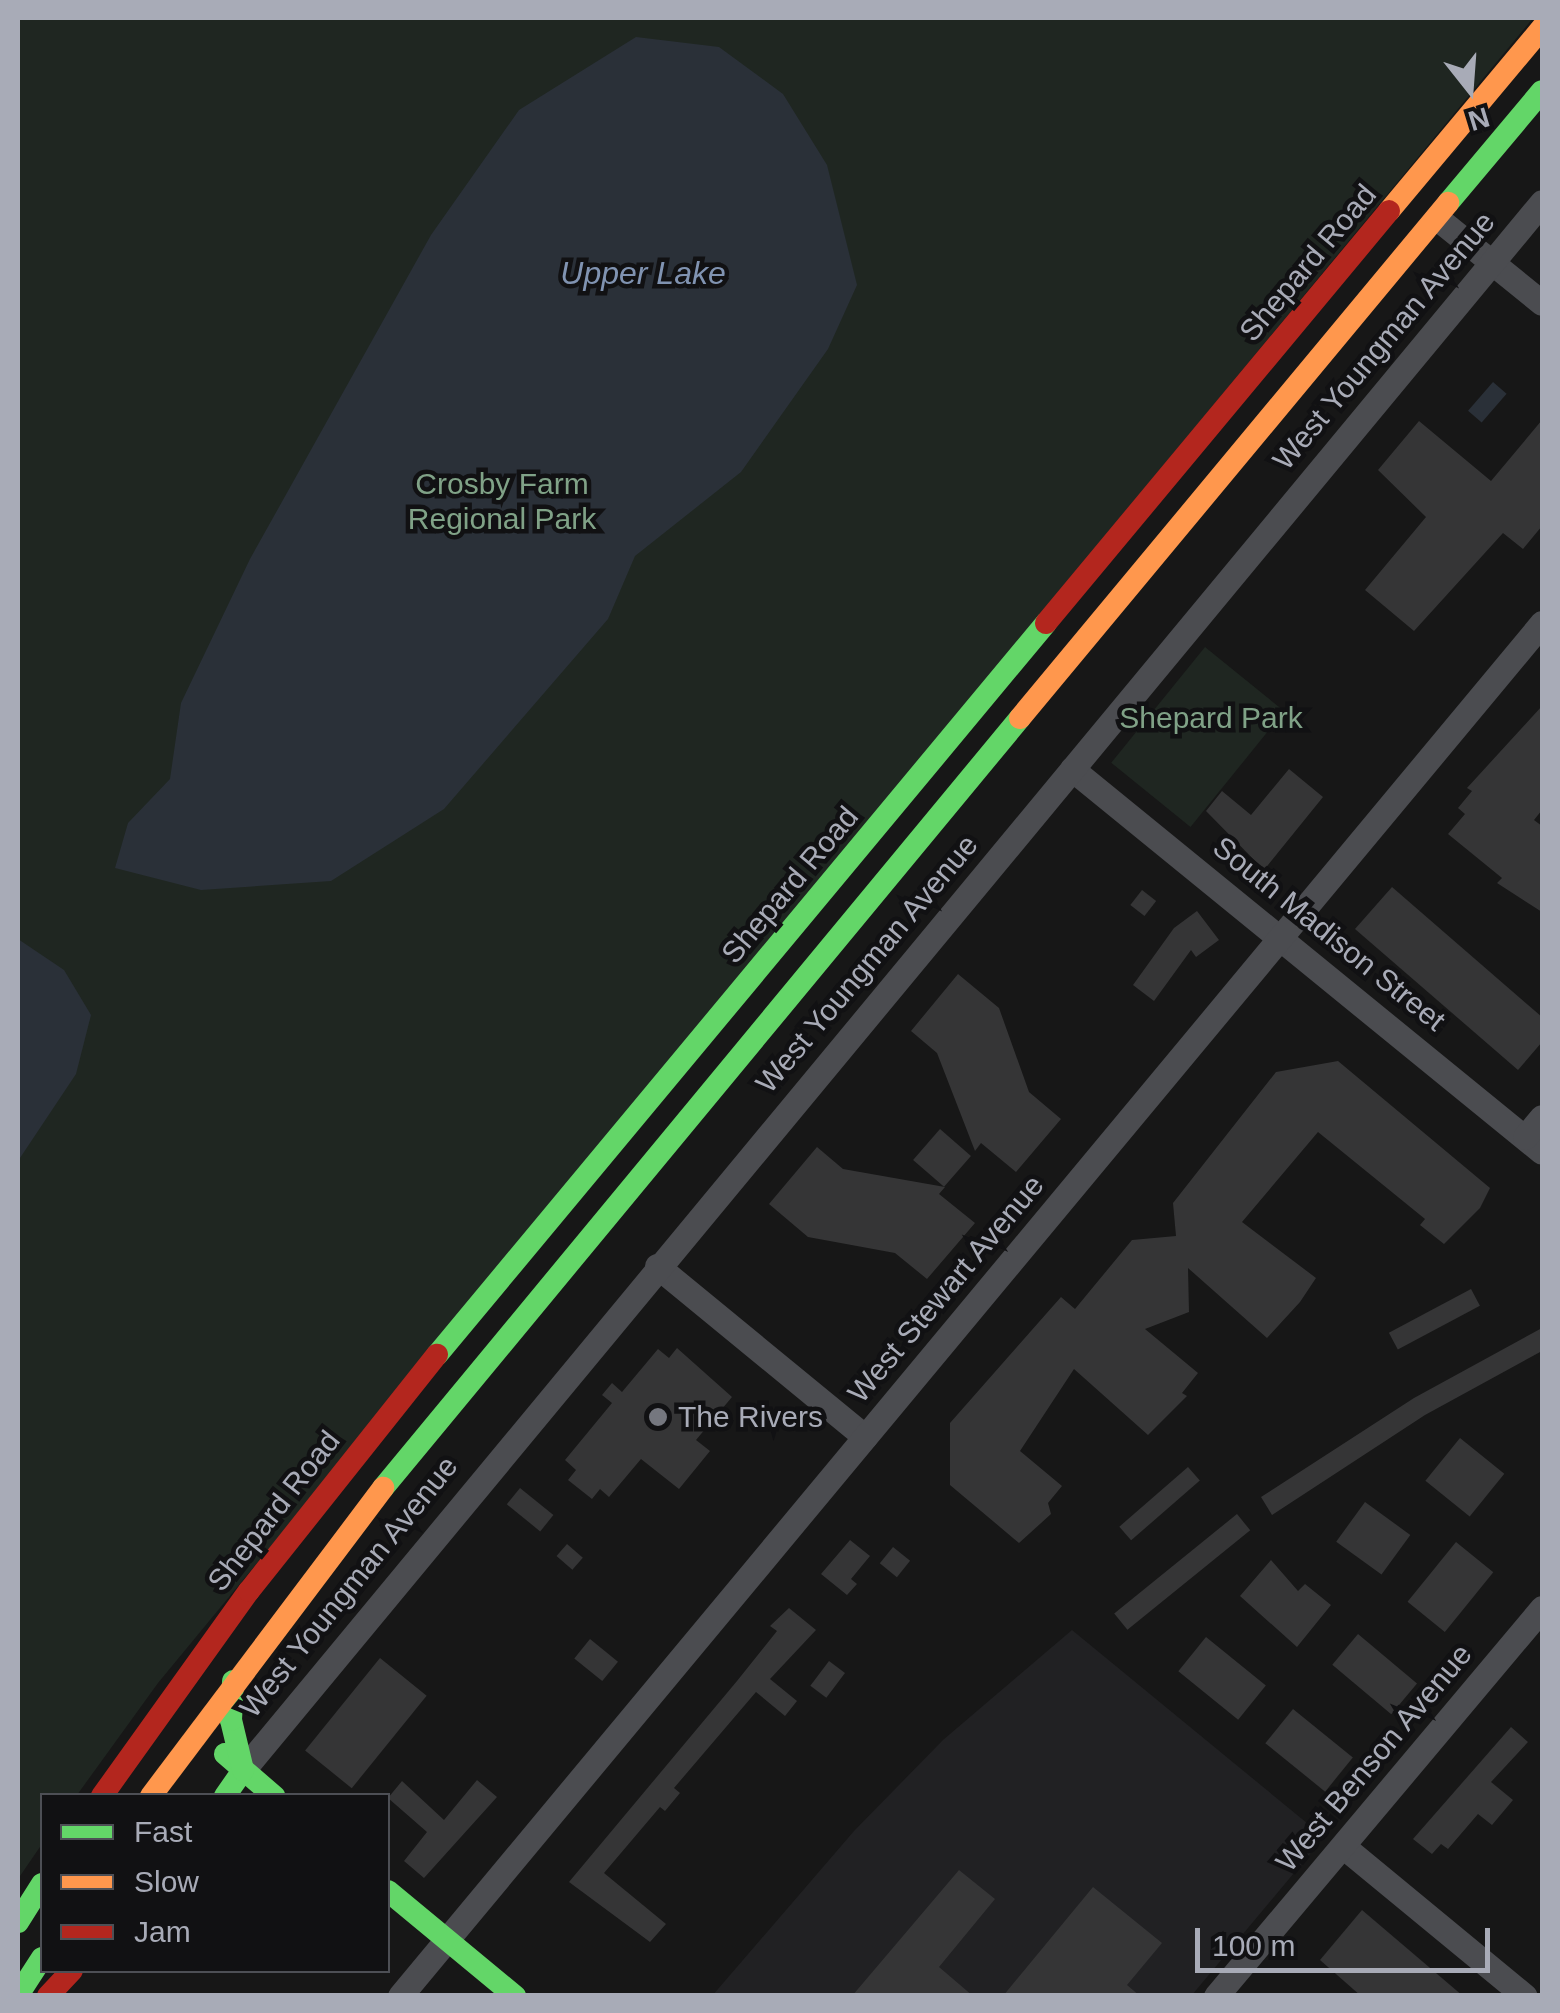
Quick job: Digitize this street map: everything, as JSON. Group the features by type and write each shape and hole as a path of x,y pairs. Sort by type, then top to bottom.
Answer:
{"main road":[{"name":"Shepard Road","path":"104,1793 249,1591 402,1397 1542,28"},
{"path":"153,1793 418,1441 1542,91"},
{"path":"1437,218 1430,201 1434,180 1471,114"},
{"path":"1313,303 1398,214 1437,218"},
{"path":"249,1591 190,1699 188,1713 198,1731 270,1793"},
{"path":"227,1793 243,1770 231,1720 234,1681"},
{"path":"114,1793 152,1749 198,1731"},
{"path":"18,1922 40,1887"},
{"path":"390,1892 514,1996"},
{"path":"18,1995 40,1961"},
{"path":"48,1996 69,1973"}],"street":[{"name":"West Youngman Avenue","path":"243,1770 1542,202"},
{"path":"1437,218 1542,303"},
{"name":"West Stewart Avenue","path":"400,1996 1542,623"},
{"name":"South Madison Street","path":"1072,769 1534,1145"},
{"path":"1534,1145 1542,1116"},
{"path":"657,1266 865,1437"},
{"name":"West Benson Avenue","path":"1216,1996 1542,1608"},
{"path":"1344,1847 1525,1996"}],"shaded area":[{"path":"1072,1630 1324,1837 1192,1995 712,1996 854,1831 943,1740"}],"green space":[{"name":"Crosby Farm Regional Park","path":"18,18 1533,18 158,1683 78,1793 40,1793 40,1847 18,1879"},
{"name":"Shepard Park","path":"1205,647 1284,711 1191,827 1111,763"}],"water":[{"name":"Upper Lake","path":"636,37 719,47 783,94 827,165 857,285 828,349 741,472 635,556 608,619 444,809 331,881 201,890 115,868 128,823 170,779 181,703 250,559 431,235 519,110"},
{"path":"1493,382 1507,394 1482,422 1468,411"},
{"path":"18,939 64,970 91,1015 76,1074 18,1161"}],"building":[{"path":"1542,420 1542,526 1523,549 1503,533 1414,631 1365,590 1426,517 1378,470 1419,421 1491,481"},
{"path":"1542,706 1542,810 1534,820 1542,826 1542,912 1497,883 1502,878 1448,834 1465,814 1458,808 1472,791 1467,788"},
{"path":"1289,769 1323,797 1264,870 1206,811 1222,791 1251,815"},
{"path":"1392,887 1542,1017 1542,1042 1518,1070 1355,929"},
{"path":"1142,890 1156,901 1144,916 1130,905"},
{"path":"1197,911 1219,940 1196,957 1191,950 1154,1001 1133,985 1174,928"},
{"path":"958,974 999,1008 1029,1092 1061,1119 1016,1172 981,1143 975,1151 937,1053 911,1031"},
{"path":"1338,1061 1490,1188 1480,1208 1444,1244 1420,1225 1425,1219 1318,1132 1242,1222 1316,1278 1300,1302 1267,1338 1188,1268 1189,1312 1145,1329 1198,1373 1182,1393 1187,1396 1148,1435 1074,1369 1020,1451 1062,1486 1048,1503 1051,1514 1019,1543 950,1485 950,1423 1061,1297 1075,1309 1132,1240 1176,1236 1173,1203 1276,1072"},
{"path":"940,1129 971,1156 944,1187 913,1160"},
{"path":"817,1147 843,1169 945,1187 939,1194 975,1223 927,1279 895,1253 808,1237 769,1204"},
{"path":"1471,1289 1480,1306 1398,1349 1389,1333"},
{"path":"1542,1328 1542,1351 1425,1415 1272,1515 1261,1497 1414,1398"},
{"name":"The Rivers","path":"677,1348 732,1397 696,1440 710,1451 679,1489 641,1459 609,1497 600,1489 592,1499 568,1480 576,1470 565,1460 612,1403 602,1395 612,1383 622,1392 658,1349 669,1358"},
{"path":"1460,1438 1504,1474 1470,1517 1425,1481"},
{"path":"1188,1467 1200,1481 1131,1540 1119,1527"},
{"path":"520,1488 553,1515 540,1531 507,1504"},
{"path":"1365,1502 1410,1535 1382,1575 1336,1542"},
{"path":"1237,1514 1250,1530 1127,1630 1114,1613"},
{"path":"850,1540 870,1556 851,1579 857,1584 847,1595 821,1574"},
{"path":"1456,1542 1493,1572 1445,1632 1408,1602"},
{"path":"567,1544 583,1558 572,1570 557,1556"},
{"path":"893,1547 910,1561 897,1577 880,1563"},
{"path":"1271,1560 1298,1591 1305,1584 1331,1605 1297,1647 1240,1596"},
{"path":"789,1608 816,1630 770,1679 797,1701 785,1716 756,1692 674,1788 680,1793 665,1811 660,1807 604,1873 666,1924 650,1942 569,1882 737,1681 777,1631 770,1626"},
{"path":"1358,1634 1417,1683 1391,1714 1332,1665"},
{"path":"1206,1637 1266,1685 1238,1720 1178,1671"},
{"path":"590,1639 618,1662 602,1681 574,1658"},
{"path":"380,1658 427,1696 352,1788 305,1750"},
{"path":"829,1661 845,1673 826,1698 810,1686"},
{"path":"1293,1709 1353,1757 1325,1792 1265,1743"},
{"path":"1511,1727 1528,1742 1491,1782 1513,1800 1492,1825 1478,1814 1448,1849 1441,1844 1432,1854 1413,1839"},
{"path":"477,1780 497,1797 424,1878 404,1861 427,1832 390,1796 402,1781 444,1820"},
{"path":"959,1870 995,1899 939,1967 973,1996 852,1996"},
{"path":"1093,1887 1162,1943 1127,1985 1140,1996 1003,1996"},
{"path":"1362,1910 1463,1996 1361,1996 1320,1960"}],"traffic: fast":[{"path":"1448,203 1542,91"},
{"path":"437,1355 1046,623"},
{"path":"383,1488 1020,718"},
{"path":"227,1793 243,1770 231,1720 233,1681"},
{"path":"225,1754 270,1793"},
{"path":"18,1922 40,1887"},
{"path":"390,1893 515,1996"},
{"path":"18,1995 40,1961"}],"traffic: slow":[{"path":"1389,211 1542,28"},
{"path":"1020,718 1448,203"},
{"path":"153,1793 383,1488"}],"traffic: jam":[{"path":"1046,623 1389,211"},
{"path":"104,1793 249,1591 437,1355"},
{"path":"48,1996 69,1973"}],"place":[{"name":"The Rivers","path":"658,1417"}]}
